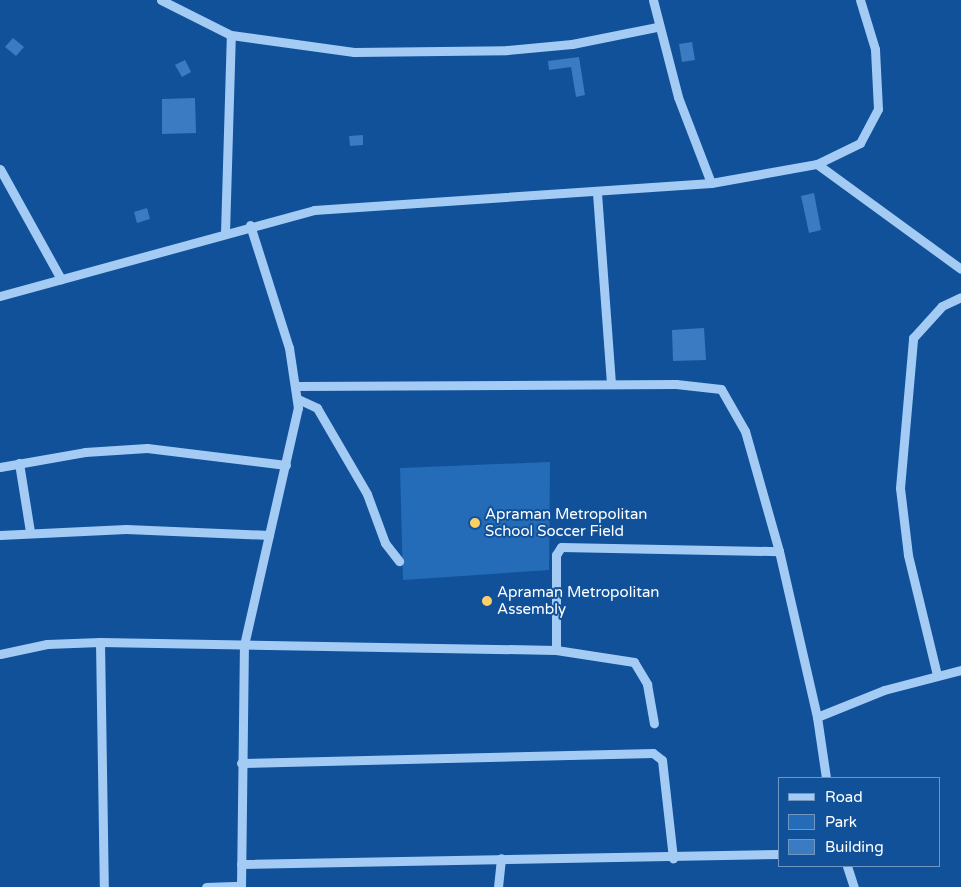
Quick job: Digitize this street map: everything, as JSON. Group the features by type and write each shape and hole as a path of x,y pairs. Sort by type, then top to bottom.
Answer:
{"street":[{"path":"653,0 657,27 712,183"},
{"path":"0,296 250,225 314,210 597,193 712,183 816,164 860,143 878,109 875,49 860,0"},
{"path":"166,1 231,35 354,52 507,50 572,44 657,27"},
{"path":"225,232 231,35"},
{"path":"816,164 961,269"},
{"path":"0,169 61,279"},
{"path":"597,193 611,383"},
{"path":"206,887 241,887 244,646 286,465 298,399 298,386 250,225"},
{"path":"937,675 908,555 900,488 913,338 942,306 961,297"},
{"path":"298,386 611,383 714,386 726,395 744,431 779,551 817,717 826,777"},
{"path":"298,399 317,408 367,494 385,543 399,561"},
{"path":"0,468 85,452 147,448 286,465"},
{"path":"19,463 30,532"},
{"path":"0,535 30,532 126,529 269,535"},
{"path":"556,650 556,554 560,547 779,551"},
{"path":"100,642 104,887"},
{"path":"0,654 46,644 100,642 556,650 634,662 647,684 654,723"},
{"path":"817,717 850,702 937,675 961,670"},
{"path":"242,762 653,753 662,760 673,858"},
{"path":"241,864 502,858 673,858 778,854"},
{"path":"498,887 502,858"},
{"path":"848,867 854,887"}],"green space":[{"name":"Apraman Metropolitan School Soccer Field","path":"550,462 549,570 403,580 400,468"}],"building":[{"path":"13,38 24,47 16,56 5,47"},
{"path":"692,42 695,60 682,62 679,44"},
{"path":"579,57 585,95 576,97 571,67 549,70 548,61"},
{"path":"185,60 191,72 182,77 175,65"},
{"path":"195,98 196,133 162,134 162,99"},
{"path":"363,135 363,145 350,146 349,136"},
{"path":"814,193 821,230 809,233 801,196"},
{"path":"147,208 150,219 137,223 134,212"},
{"path":"704,328 706,360 673,361 672,330"}],"place":[{"name":"Apraman Metropolitan School Soccer Field","path":"475,523"},
{"name":"Apraman Metropolitan Assembly","path":"487,601"}]}
